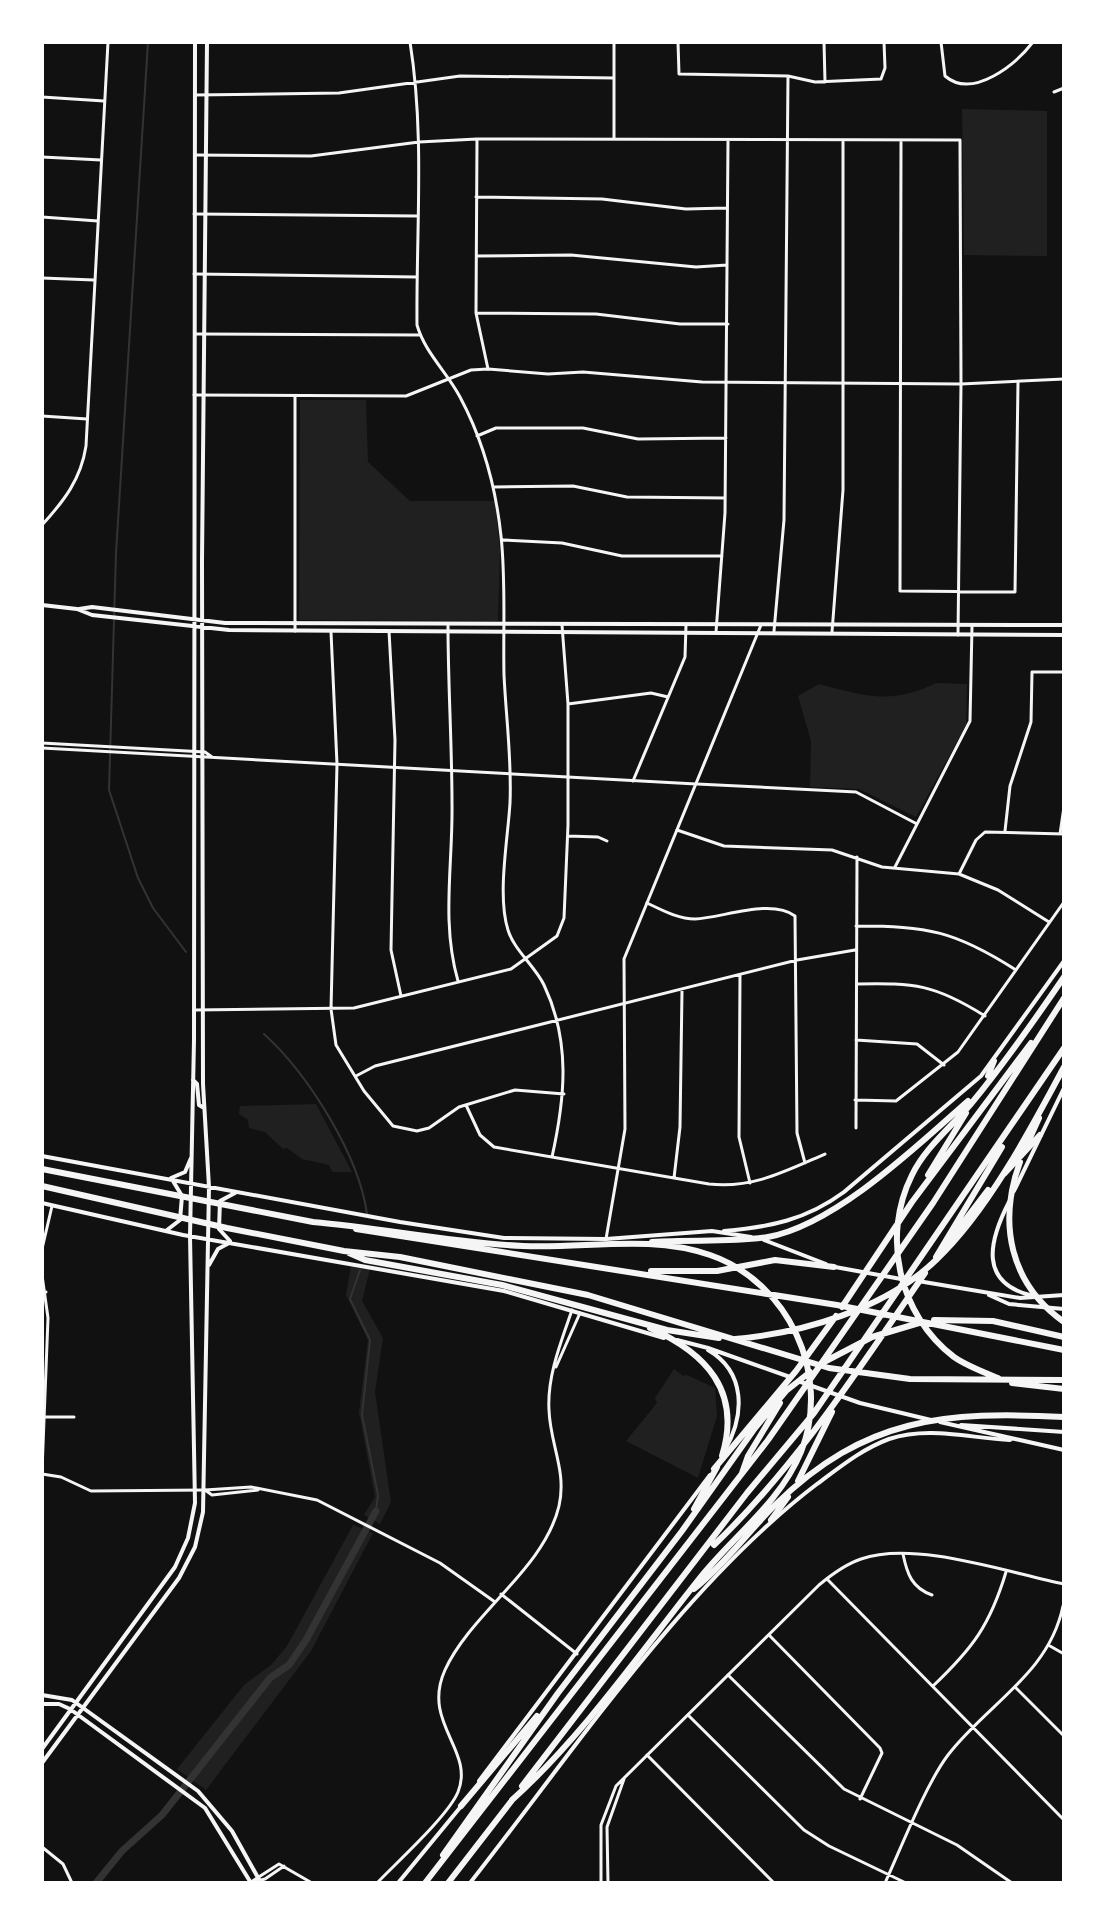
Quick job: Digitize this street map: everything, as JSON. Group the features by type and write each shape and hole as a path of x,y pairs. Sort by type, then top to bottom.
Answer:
{"highway":[{"path":"1064,977 1015,1046 911,1176 899,1213 898,1266 904,1288 923,1325 954,1357 999,1379 1064,1389"},
{"path":"425,1883 739,1480 933,1203 1064,998"},
{"path":"714,1469 796,1371 1022,1051 1040,1035"},
{"path":"448,1883 747,1493 814,1413 1007,1136 1064,1048"},
{"path":"920,1192 994,1061"},
{"path":"1064,1067 1017,1171 1009,1202 1008,1233 1016,1262 1028,1284 1042,1304 1064,1322"},
{"path":"313,1222 496,1245 552,1247 755,1239 789,1232 815,1221 856,1193 978,1093"},
{"path":"344,1251 365,1260 492,1282 572,1307 698,1336 764,1336 818,1323 889,1293 935,1262 969,1225 1049,1096"},
{"path":"700,1558 735,1525 837,1402 936,1257 988,1190 1023,1158 1040,1135"},
{"path":"936,1257 1007,1136"},
{"path":"42,1169 313,1222 837,1305 1064,1350"},
{"path":"42,1186 227,1228 344,1251 400,1257 573,1292 795,1360 910,1379 1064,1380"},
{"path":"637,1243 673,1246 719,1258 756,1281 787,1316 800,1341 810,1383 808,1428 791,1472 774,1502"},
{"path":"628,1271 717,1271 775,1260 834,1267"},
{"path":"436,1869 450,1842 551,1702 682,1531 768,1411 803,1377 846,1349 890,1330 942,1319 993,1321 1064,1337"},
{"path":"636,1322 696,1353 713,1373 724,1398 725,1447 682,1531"},
{"path":"739,1480 748,1456 796,1371"},
{"path":"771,1520 801,1476 837,1402"},
{"path":"512,1800 552,1760 688,1594 774,1502 835,1457 898,1428 958,1415 1064,1417"},
{"path":"461,1806 551,1702"}],"main road":[{"path":"42,1749 160,1588 186,1543 195,1490 190,1236 194,1010 195,42"},
{"path":"42,1763 167,1594 195,1547 205,1490 203,1371 209,1187 205,1109 202,512 207,42"},
{"path":"194,511 202,512"},
{"path":"42,605 108,609 204,621 331,627 503,628 562,625 1064,635"},
{"path":"77,609 106,617 204,629 295,631 331,627"},
{"path":"832,629 1064,625"},
{"path":"503,628 562,632 686,628"},
{"path":"193,907 205,907"},
{"path":"42,1156 487,1236 606,1239 769,1227 819,1209 939,1113 994,1061 1064,961"},
{"path":"193,1080 197,1084 199,1105 205,1109"},
{"path":"1043,1298 1011,1288 998,1274 991,1254 993,1233 1064,1088"},
{"path":"169,1180 181,1175 192,1155"},
{"path":"165,1231 178,1224 181,1208 181,1192 169,1180"},
{"path":"232,1242 220,1234 220,1201 237,1193"},
{"path":"42,1203 190,1236 504,1291 572,1307 580,1313 698,1345 879,1407 1064,1450"},
{"path":"712,1231 766,1240 834,1267 854,1271 983,1292 1043,1298 1064,1295"},
{"path":"207,1271 215,1252 232,1242"},
{"path":"983,1292 1009,1304 1064,1309"},
{"path":"398,1883 461,1806 714,1469 735,1428 738,1388 726,1364 698,1345"},
{"path":"959,1425 972,1423 1064,1432"},
{"path":"470,1883 651,1653 771,1520 858,1454 891,1438 930,1432 1019,1440"},
{"path":"186,1543 195,1547"},
{"path":"160,1588 167,1594"},
{"path":"42,1695 62,1696 75,1702 198,1791 232,1831 260,1882"},
{"path":"42,1704 70,1709 205,1808 251,1883"},
{"path":"130,1753 138,1748"},
{"path":"225,1837 232,1831"}],"street":[{"path":"42,525 69,493 79,475 87,419 108,42"},
{"path":"410,42 417,82 420,335 465,406 494,487 502,540 510,775 505,860 507,920 508,931 543,983 564,1055 564,1094 552,1157"},
{"path":"614,42 614,139"},
{"path":"678,42 679,74 788,76 825,82 881,79 885,68 884,42"},
{"path":"824,42 825,82"},
{"path":"941,42 945,76 964,83 998,74 1033,42"},
{"path":"194,95 302,96 460,76 614,78"},
{"path":"774,628 784,520 790,142 788,76"},
{"path":"1054,92 1064,88"},
{"path":"42,97 104,101"},
{"path":"477,139 476,313 488,369"},
{"path":"195,155 311,156 419,142 477,139 960,140 958,635"},
{"path":"716,628 725,498 728,141"},
{"path":"832,629 843,508 843,142"},
{"path":"901,142 900,591 1015,592 1018,382"},
{"path":"42,157 101,160"},
{"path":"476,197 602,199 686,209 727,208"},
{"path":"194,214 417,216"},
{"path":"42,217 98,221"},
{"path":"477,256 571,255 696,267 727,265"},
{"path":"194,274 417,277"},
{"path":"42,278 95,280"},
{"path":"476,313 596,314 680,324 728,324"},
{"path":"194,334 420,335"},
{"path":"194,395 406,396 471,370 488,369 726,382 961,384 1064,379"},
{"path":"295,396 295,631"},
{"path":"42,416 87,419"},
{"path":"476,436 496,428 583,428 638,439 726,438"},
{"path":"494,487 573,486 627,497 725,498"},
{"path":"502,540 562,543 622,556 722,556"},
{"path":"194,1010 354,1008 500,973 557,936 564,918 568,777 568,704 562,625"},
{"path":"895,867 970,721 972,626"},
{"path":"331,627 337,764 331,1009 336,1045 384,1119 405,1130 429,1128 466,1104 528,1089 564,1094"},
{"path":"389,628 394,769 391,950 401,996"},
{"path":"448,628 451,771 449,951 458,981"},
{"path":"633,781 685,657 686,628"},
{"path":"606,1239 625,1129 624,959 761,628"},
{"path":"1005,831 1010,786 1031,722 1032,672 1064,672"},
{"path":"568,704 651,693 668,697"},
{"path":"42,746 193,754 214,759 856,792 917,824"},
{"path":"959,874 978,837 985,832 1062,834 1064,807"},
{"path":"677,830 724,846 832,850 882,867 959,874 998,890 1049,922"},
{"path":"567,836 598,837 607,841"},
{"path":"856,1128 857,857"},
{"path":"855,1100 896,1101 944,1065 965,1044 1064,902"},
{"path":"647,903 672,915 694,919 753,910 788,911 796,919 797,1133 805,1163"},
{"path":"856,926 911,926 947,933 1016,970"},
{"path":"356,1076 375,1066 797,960 855,950"},
{"path":"740,975 739,1137 750,1183"},
{"path":"856,984 922,985 949,994 985,1016"},
{"path":"674,1178 680,1127 682,989"},
{"path":"856,1040 917,1044 944,1065"},
{"path":"466,1104 480,1135 494,1147 728,1186 750,1183 825,1154"},
{"path":"42,1249 52,1205"},
{"path":"42,1275 42,1473 61,1477 91,1491 205,1490 211,1487 258,1490 317,1500 453,1570 495,1602"},
{"path":"377,1883 459,1790 460,1761 442,1722 439,1689 451,1659 545,1537 558,1507 561,1466 548,1410 554,1370 572,1307"},
{"path":"554,1370 580,1313"},
{"path":"43,1417 74,1417"},
{"path":"903,1554 911,1580 921,1591 932,1595"},
{"path":"601,1883 599,1846 608,1802 624,1779 827,1579 860,1559 903,1554 1064,1584"},
{"path":"933,1686 975,1644 992,1617 1006,1572"},
{"path":"827,1579 1064,1820"},
{"path":"501,1594 577,1654"},
{"path":"885,1883 945,1758 1015,1687 1050,1646 1063,1606"},
{"path":"769,1635 880,1748 882,1753 860,1799"},
{"path":"1050,1646 1064,1654"},
{"path":"728,1675 821,1769 860,1799 984,1861 1012,1883"},
{"path":"1015,1687 1064,1736"},
{"path":"688,1715 804,1830 906,1883"},
{"path":"647,1755 774,1883"},
{"path":"608,1883 607,1827 624,1779"},
{"path":"599,1846 606,1847"},
{"path":"42,1847 63,1864 72,1883"},
{"path":"251,1883 258,1875 279,1864 312,1883"},
{"path":"251,1883 260,1882 284,1866"}],"shaded area":[{"path":"962,109 1047,111 1047,256 964,255"},
{"path":"300,400 366,400 368,462 410,501 495,501 500,550 498,621 299,620"},
{"path":"936,683 967,684 966,725 916,817 859,789 810,787 811,741 798,696 819,684 864,695 892,696"},
{"path":"316,1104 352,1172 332,1172 329,1165 302,1159 287,1148 283,1149 265,1132 249,1128 248,1120 239,1114 240,1106"},
{"path":"351,1265 370,1269 362,1301 383,1338 375,1392 391,1502 380,1524 364,1515 375,1497 359,1412 368,1340 346,1295"},
{"path":"674,1369 683,1376 715,1388 717,1416 698,1478 626,1441 657,1403 655,1398"},
{"path":"353,1525 373,1533 311,1651 206,1790 177,1769 244,1685 271,1665 287,1646"}],"waterway":[{"path":"148,42 116,553 109,790 138,878 153,908 186,952"},
{"path":"264,1034 298,1071 329,1117 354,1167 367,1214"},
{"path":"360,1270 350,1299 370,1340 362,1415 378,1495 376,1511"},
{"path":"96,1883 122,1851 162,1815 270,1678 289,1665 306,1640 376,1511"}]}
